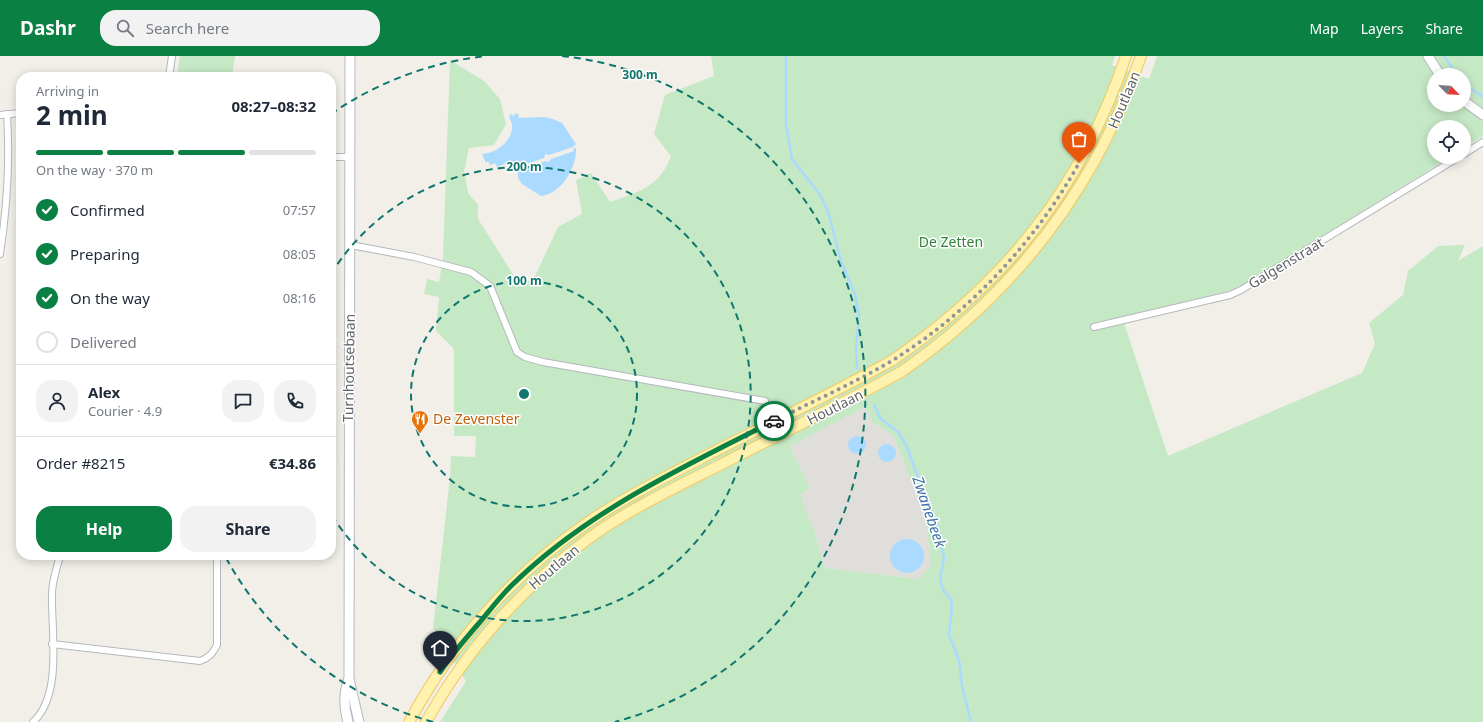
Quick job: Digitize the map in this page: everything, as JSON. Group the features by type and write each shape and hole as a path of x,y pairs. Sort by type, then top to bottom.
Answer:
{"main road":[{"name":"Turnhoutsebaan","path":"350,56 349,157 351,245 349,679 359,722"},
{"name":"Houtlaan","path":"409,722 447,661 465,639 510,587 565,539 634,494 893,360 921,340 969,301 1022,246 1057,198 1090,143 1116,84 1126,56"},
{"name":"Houtlaan","path":"426,722 453,677 494,624 520,596 593,536 672,488 902,372 929,352 979,310 1015,274 1069,205 1089,173 1116,120 1141,56"},
{"path":"1428,56 1436,68"},
{"path":"1471,106 1483,115"},
{"name":"Turnhoutsebaan","path":"348,722 345,710 345,688 349,679"}],"street":[{"path":"170,72 172,56"},
{"path":"0,115 16,113"},
{"path":"0,254 3,232 8,150 7,114"},
{"path":"1471,150 1483,142"},
{"path":"336,157 349,157"},
{"name":"Galgenstraat","path":"1094,327 1230,295 1241,290 1448,164"},
{"path":"351,245 414,258 470,272 490,286 517,352 525,357 543,362 765,402"},
{"path":"33,722 46,706 50,692 53,670 52,592 59,560"},
{"path":"52,644 200,661 206,659 217,645 217,560"}],"shaded area":[{"path":"865,407 872,422 893,435 925,515 931,565 920,579 825,568 816,535 800,495 810,488 790,446"}],"green space":[{"path":"180,56 235,56 233,72 178,72"},
{"name":"De Zetten","path":"711,56 1115,56 1112,65 1149,79 1157,56 1483,56 1483,136 1471,144 1471,120 1427,120 1427,164 1439,164 1242,285 1229,291 1122,317 1168,456 1362,373 1375,344 1369,323 1403,295 1408,271 1438,246 1465,245 1458,261 1483,246 1483,722 440,722 466,681 433,628 450,478 451,456 475,457 476,436 454,436 454,349 436,331 439,297 424,294 427,279 439,282 443,259 450,60 484,81 500,99 506,124 494,145 469,148 464,171 468,193 478,205 478,219 521,287 535,276 558,227 582,214 576,180 591,173 610,202 647,187 661,175 671,156 654,134 665,95 714,76","holes":["865,407 872,422 893,435 925,515 931,565 919,579 825,568 816,535 800,495 810,488 790,446"]}],"water":[{"path":"516,113 519,115 518,118 544,117 562,123 576,144 573,147 549,155 545,154 544,158 521,166 523,170 545,161 549,162 551,159 574,151 573,149 576,148 576,156 571,171 561,185 548,194 541,196 522,184 518,178 517,167 512,161 497,167 495,163 490,165 488,161 486,163 482,154 501,147 506,142 512,130 512,124 509,117 511,114 514,116"},
{"path":"853,436 861,436 866,441 864,452 861,454 853,454 848,449 848,441"},
{"path":"883,444 891,444 896,449 894,460 891,462 883,462 878,457 878,449"},
{"path":"907,539 919,544 924,556 919,568 907,573 895,568 890,556 895,544"}],"waterway":[{"name":"Zwanebeek","path":"786,56 786,125 792,159 821,196 829,215 841,261 855,294 859,316 856,348 857,369"},
{"path":"1444,56 1452,68"},
{"path":"1471,89 1483,97"},
{"name":"Zwanebeek","path":"874,405 880,418 899,433 906,445 940,535 944,558 940,579 943,590 951,599 952,607 949,635 959,660 962,686 971,722"}],"way so far":[{"path":"774,421 893,360 948,319 969,301 1022,246 1040,223 1079,163"}],"place":[{"name":"De Zevenster","path":"420,434"}],"route":[{"path":"440,672 461,644 510,587 565,539 634,494 774,421"}]}
